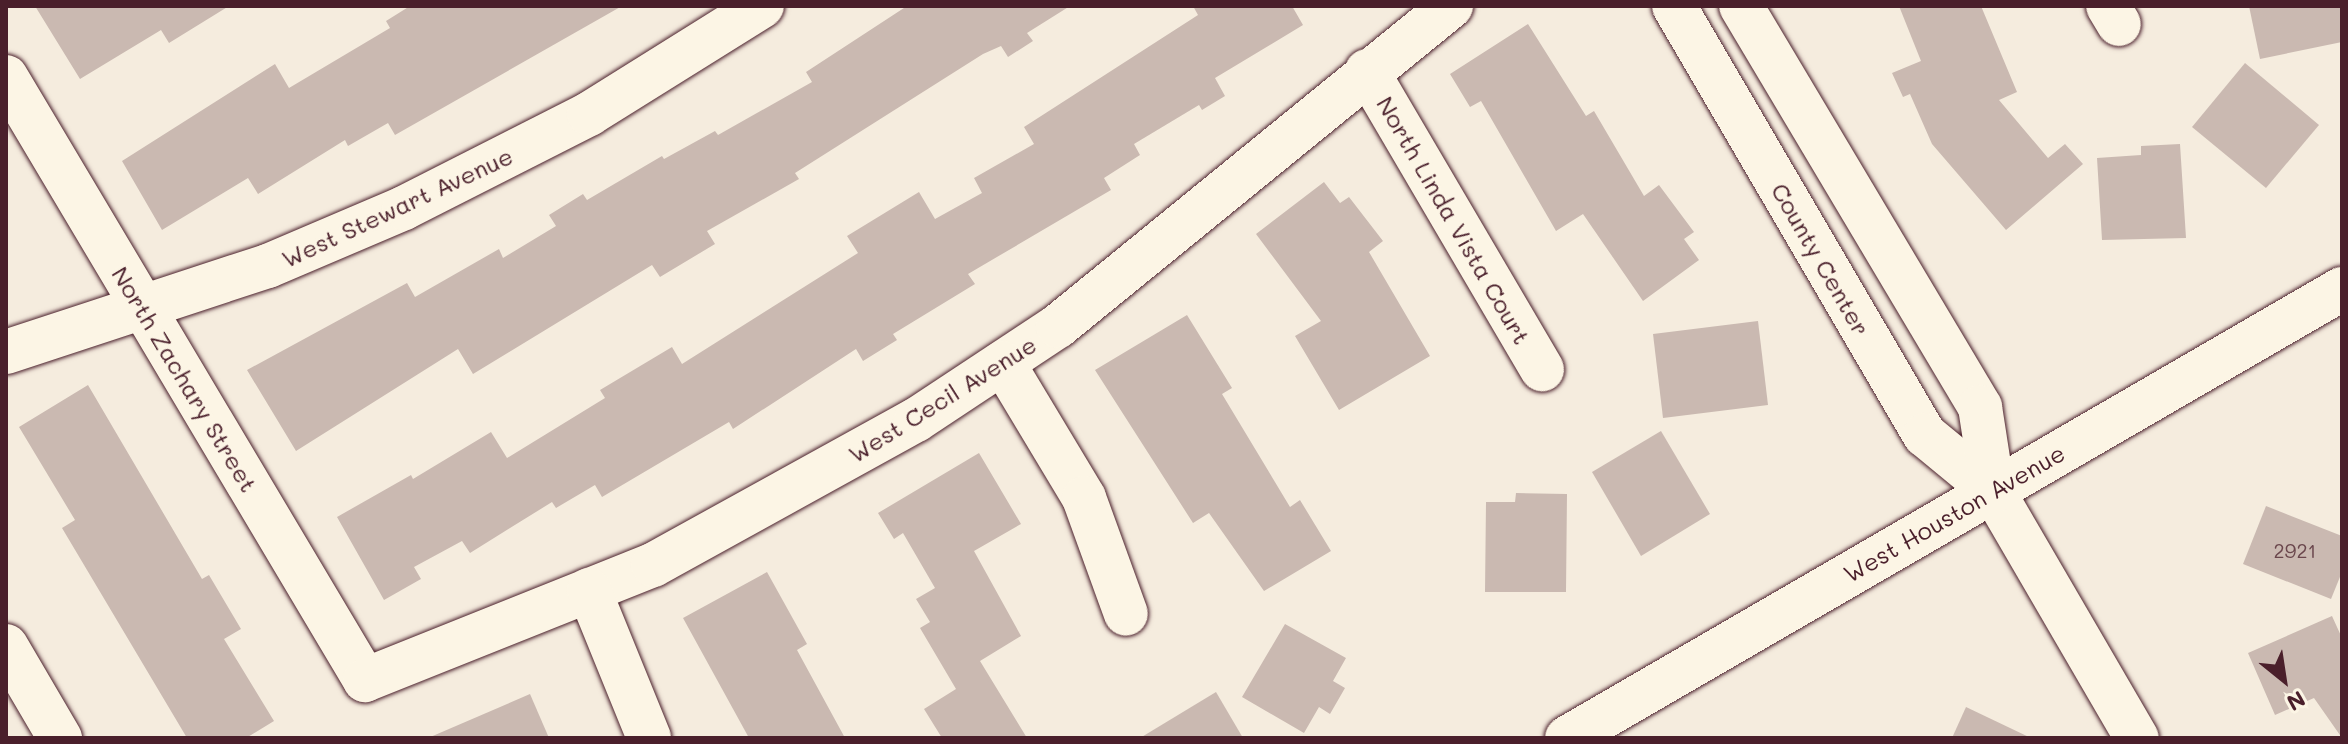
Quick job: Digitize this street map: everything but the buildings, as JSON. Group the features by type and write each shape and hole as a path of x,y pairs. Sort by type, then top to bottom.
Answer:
{"street":[{"name":"West Stewart Avenue","path":"6,352 268,266 497,163 658,75 762,6"},
{"name":"West Cecil Avenue","path":"365,680 667,557 916,420 1058,326 1211,204 1367,71 1451,6"},
{"name":"County Center","path":"1674,6 1925,435 1993,491 2137,738"},
{"name":"County Center","path":"1741,6 1980,407 1993,491"},
{"name":"North Linda Vista Court","path":"1367,71 1542,369"},
{"name":"North Zachary Street","path":"6,77 365,680"},
{"name":"West Houston Avenue","path":"1567,738 2342,289"},
{"path":"1003,363 1084,498 1126,614"},
{"path":"589,590 649,738"},
{"path":"6,646 60,738"}]}
